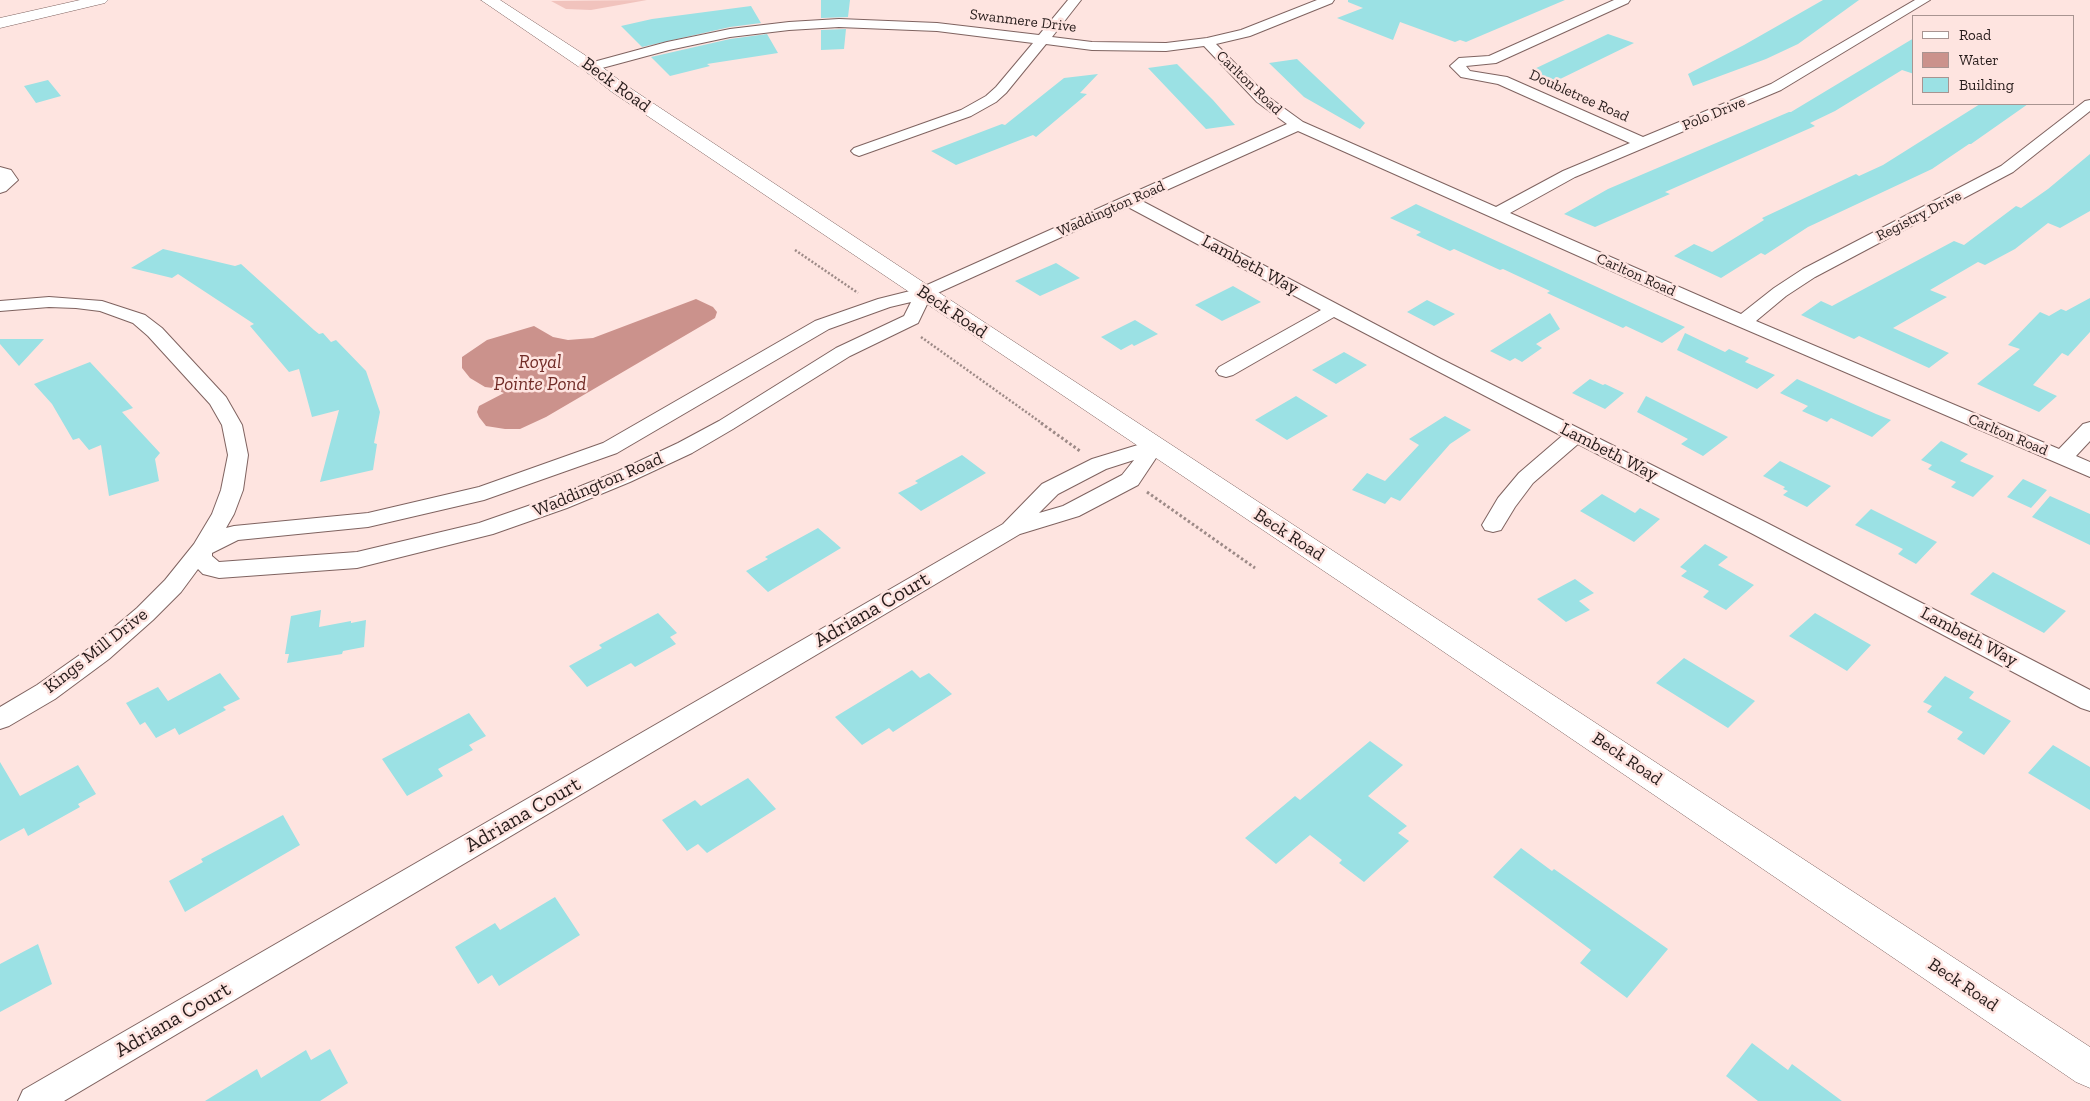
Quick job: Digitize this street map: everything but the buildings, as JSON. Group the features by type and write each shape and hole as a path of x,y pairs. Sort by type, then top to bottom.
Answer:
{"main road":[{"path":"0,23 100,0"},
{"name":"Beck Road","path":"490,0 591,66 618,88 924,293 2090,1069"}],"street":[{"path":"859,152 966,113 991,99 1001,90 1075,0"},
{"name":"Swanmere Drive","path":"591,66 699,39 759,29 811,24 915,25 1092,46 1166,47 1207,42 1245,33 1328,0"},
{"name":"Doubletree Road","path":"1624,0 1491,60 1464,61 1457,66 1466,74 1502,80 1643,143"},
{"name":"Polo Drive","path":"1497,214 1569,174 1776,88 1924,0"},
{"name":"Carlton Road","path":"1207,42 1262,99 1298,125 1743,322 2090,470"},
{"name":"Doubletree Road","path":"1491,60 1491,70 1502,80"},
{"name":"Registry Drive","path":"1743,322 1780,292 1809,273 2007,169 2090,104"},
{"name":"Waddington Road","path":"202,549 223,537 246,531 368,520 484,493 610,448 822,325 877,305 924,293 1298,125"},
{"path":"0,172 5,173 10,180 0,188"},
{"name":"Lambeth Way","path":"1129,201 1334,310 1759,528 2090,701"},
{"name":"Waddington Road","path":"173,586 183,579 219,570 357,560 485,528 559,503 623,477 685,448 726,425 820,365 912,319 924,293"},
{"name":"Kings Mill Drive","path":"0,306 49,302 76,303 102,306 139,319 155,332 219,401 232,424 236,439 236,472 223,514 202,549 173,586 146,614 100,653 46,692 0,718"},
{"path":"1226,371 1334,310"},
{"path":"782,348 820,365"},
{"path":"2063,458 2090,428"},
{"path":"1492,525 1506,503 1526,478 1576,435"},
{"name":"Adriana Court","path":"1012,529 1050,489 1099,464 1154,446"},
{"name":"Adriana Court","path":"34,1101 1012,529 1071,511 1130,480 1154,446"},
{"path":"223,514 224,521 230,526 246,531"},
{"path":"357,560 368,520"},
{"path":"202,549 200,558 205,564 219,570"}],"path":[{"path":"796,250 877,305"},
{"path":"902,324 1099,464"},
{"path":"1130,480 1255,568"}],"shaded area":[{"path":"647,0 591,10 566,9 551,1"}],"water":[{"name":"Royal Pointe Pond","path":"696,299 713,307 717,312 715,318 546,417 520,429 505,429 486,426 479,417 477,412 479,406 504,393 499,391 501,386 485,387 470,378 462,368 462,357 487,340 534,326 553,337 568,340 593,338"}]}
